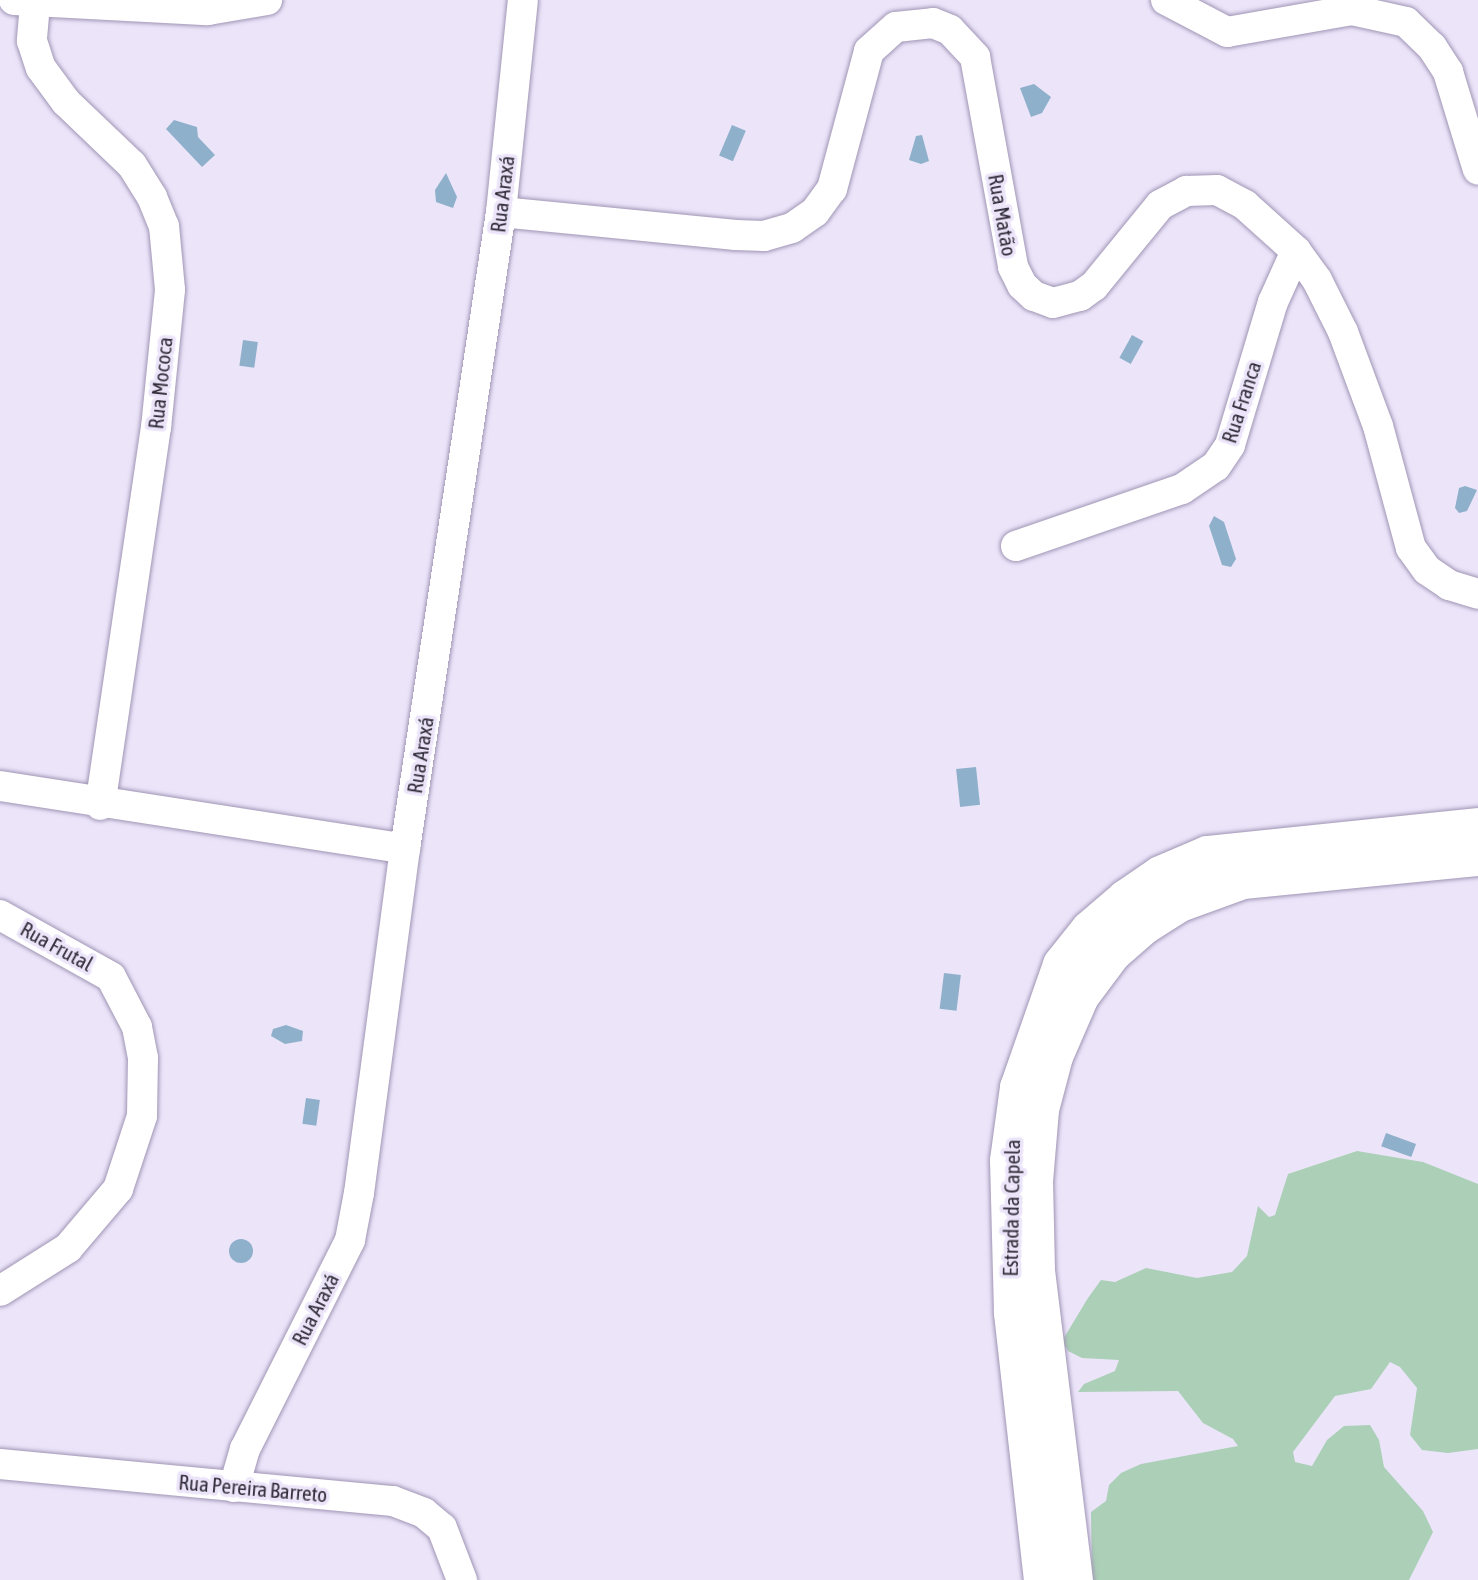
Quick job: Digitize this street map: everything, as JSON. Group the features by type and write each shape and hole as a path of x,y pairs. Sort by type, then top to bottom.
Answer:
{"main road":[{"name":"Estrada da Capela","path":"1074,1580 1036,1269 1034,1181 1040,1109 1054,1056 1080,996 1112,953 1179,903 1243,880 1400,854 1478,826"},
{"name":"Estrada da Capela","path":"1042,1580 1012,1312 1008,1160 1018,1087 1061,964 1089,929 1125,898 1160,874 1207,854 1400,854 1478,857"},
{"path":"1400,854 1389,882 1478,880"}],"street":[{"path":"25,2 207,5 267,0"},
{"name":"Rua Araxá","path":"234,1487 245,1448 350,1240 405,849 501,212 523,0"},
{"path":"1166,0 1227,32 1352,10 1406,23 1432,47 1448,72 1478,170"},
{"name":"Rua Mococa","path":"25,2 41,68 66,102 132,165 152,197 164,226 170,290 156,427 100,805"},
{"name":"Rua Matão","path":"501,212 736,235 764,236 792,228 815,212 832,189 869,51 896,27 933,23 965,41 975,57 1013,267 1034,296 1065,302 1087,291 1160,205 1186,191 1217,190 1245,205 1296,251 1317,280 1347,344 1378,426 1411,548 1427,570 1449,585 1478,594"},
{"name":"Rua Franca","path":"1016,547 1182,489 1216,466 1230,445 1273,302 1296,251"},
{"path":"0,786 100,805 405,849"},
{"name":"Rua Frutal","path":"0,915 111,977 136,1027 144,1058 142,1116 118,1189 68,1248 0,1291"},
{"name":"Rua Pereira Barreto","path":"0,1464 393,1501 424,1513 442,1528 462,1580"}],"green space":[{"path":"1357,1151 1423,1162 1478,1184 1478,1449 1448,1453 1422,1450 1410,1435 1417,1388 1400,1367 1390,1362 1371,1389 1335,1396 1293,1452 1295,1462 1312,1466 1327,1440 1344,1426 1370,1425 1379,1440 1384,1467 1423,1511 1433,1532 1409,1580 1092,1580 1091,1512 1106,1501 1109,1485 1121,1473 1141,1464 1238,1446 1233,1439 1203,1423 1178,1391 1078,1392 1084,1384 1115,1371 1119,1360 1082,1358 1068,1351 1062,1341 1088,1298 1101,1280 1115,1282 1146,1268 1197,1278 1232,1272 1247,1256 1258,1206 1269,1217 1275,1215 1288,1174"}],"water":[{"path":"1034,84 1051,97 1042,113 1031,117 1020,88"},
{"path":"174,120 197,127 198,137 215,155 202,167 166,129"},
{"path":"732,125 746,131 733,161 719,155"},
{"path":"922,135 929,161 921,164 909,160 916,136"},
{"path":"446,173 457,197 453,208 436,202 435,190"},
{"path":"1132,335 1143,341 1131,364 1119,358"},
{"path":"243,340 258,342 254,368 239,366"},
{"path":"1465,486 1477,490 1467,511 1459,513 1455,508 1459,488"},
{"path":"1214,516 1224,522 1236,559 1231,567 1222,565 1209,526"},
{"path":"976,767 980,805 960,807 956,769"},
{"path":"944,973 961,975 956,1011 940,1009"},
{"path":"286,1025 303,1031 302,1041 285,1044 271,1036 273,1029"},
{"path":"306,1098 320,1100 316,1126 302,1124"},
{"path":"1386,1133 1416,1144 1411,1157 1381,1146"},
{"path":"241,1239 252,1246 253,1251 246,1262 241,1263 230,1256 229,1251 236,1240"}]}
